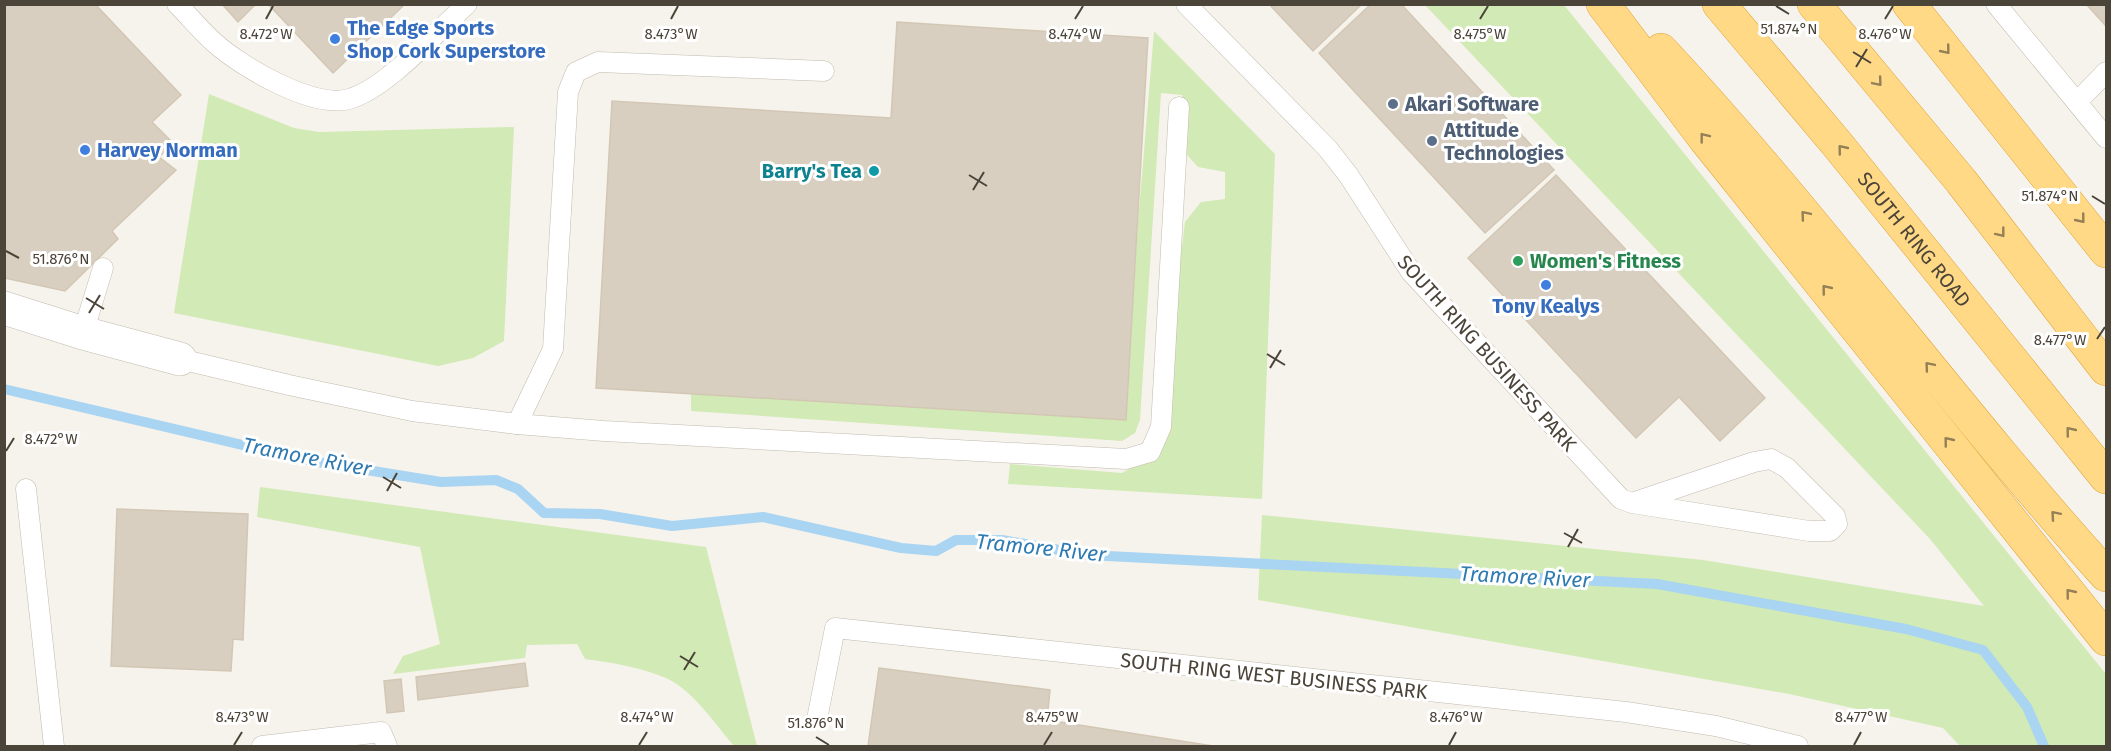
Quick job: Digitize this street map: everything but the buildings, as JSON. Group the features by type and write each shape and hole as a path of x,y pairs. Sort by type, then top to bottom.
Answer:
{"highway":[{"path":"1603,4 1705,139 2106,639"},
{"path":"1618,4 1721,114 1997,448 2106,575"},
{"name":"SOUTH RING ROAD","path":"1719,4 1837,144 2106,477"},
{"path":"1814,4 1960,181 2106,369"},
{"path":"1909,4 2106,251"}],"street":[{"path":"4,308 83,333 180,358"}],"lane":[{"path":"177,4 216,44 250,67 305,95 348,99 370,89 390,74 467,4"},
{"name":"SOUTH RING BUSINESS PARK","path":"1186,4 1328,149 1349,176 1411,272 1612,491 1632,503 1809,531 1830,531 1837,524 1835,516 1787,468 1771,459 1754,462 1632,503"},
{"path":"1996,4 2106,138"},
{"path":"517,424 553,349 568,92 576,72 598,62 824,71"},
{"path":"2077,102 2106,72"},
{"path":"180,358 289,385 412,411 517,424 604,431 1126,459 1150,452 1161,427 1179,107"},
{"path":"83,333 103,268"},
{"path":"26,489 54,747"},
{"name":"SOUTH RING WEST BUSINESS PARK","path":"818,714 835,628 1626,712 1716,726 1798,747"},
{"path":"262,747 381,732 387,747"}],"green space":[{"path":"1425,5 1564,5 2106,674 2106,746 1960,746 1943,728 1789,694 1258,600 1262,515 1703,560 1984,606 1930,539"},
{"path":"1154,31 1275,154 1262,499 1008,484 1010,464 1122,473 1156,454 1185,222 1201,202 1225,199 1225,172 1198,167 1187,155 1182,95 1161,93 1140,420 1135,433 1122,441 691,411 691,393 1125,420"},
{"path":"209,94 294,128 319,132 514,127 504,341 473,358 438,366 174,313"},
{"path":"260,487 706,547 757,746 734,746 686,691 666,678 636,668 585,659 577,644 527,645 525,658 393,674 403,656 440,644 420,547 257,517"}],"waterway":[{"name":"Tramore River","path":"4,389 311,461 441,482 496,480 518,489 544,513 600,514 672,526 763,517 901,548 936,551 956,540 1002,540 1088,555 1657,584 1906,629 1983,650 2027,707 2044,746"}],"place":[{"name":"The Edge Sports Shop Cork Superstore","path":"335,39"},
{"name":"Akari Software","path":"1393,104"},
{"name":"Attitude Technologies","path":"1432,141"},
{"name":"Harvey Norman","path":"85,150"},
{"name":"Barry's Tea","path":"874,171"},
{"name":"Women's Fitness","path":"1518,261"},
{"name":"Tony Kealys","path":"1546,285"}]}
